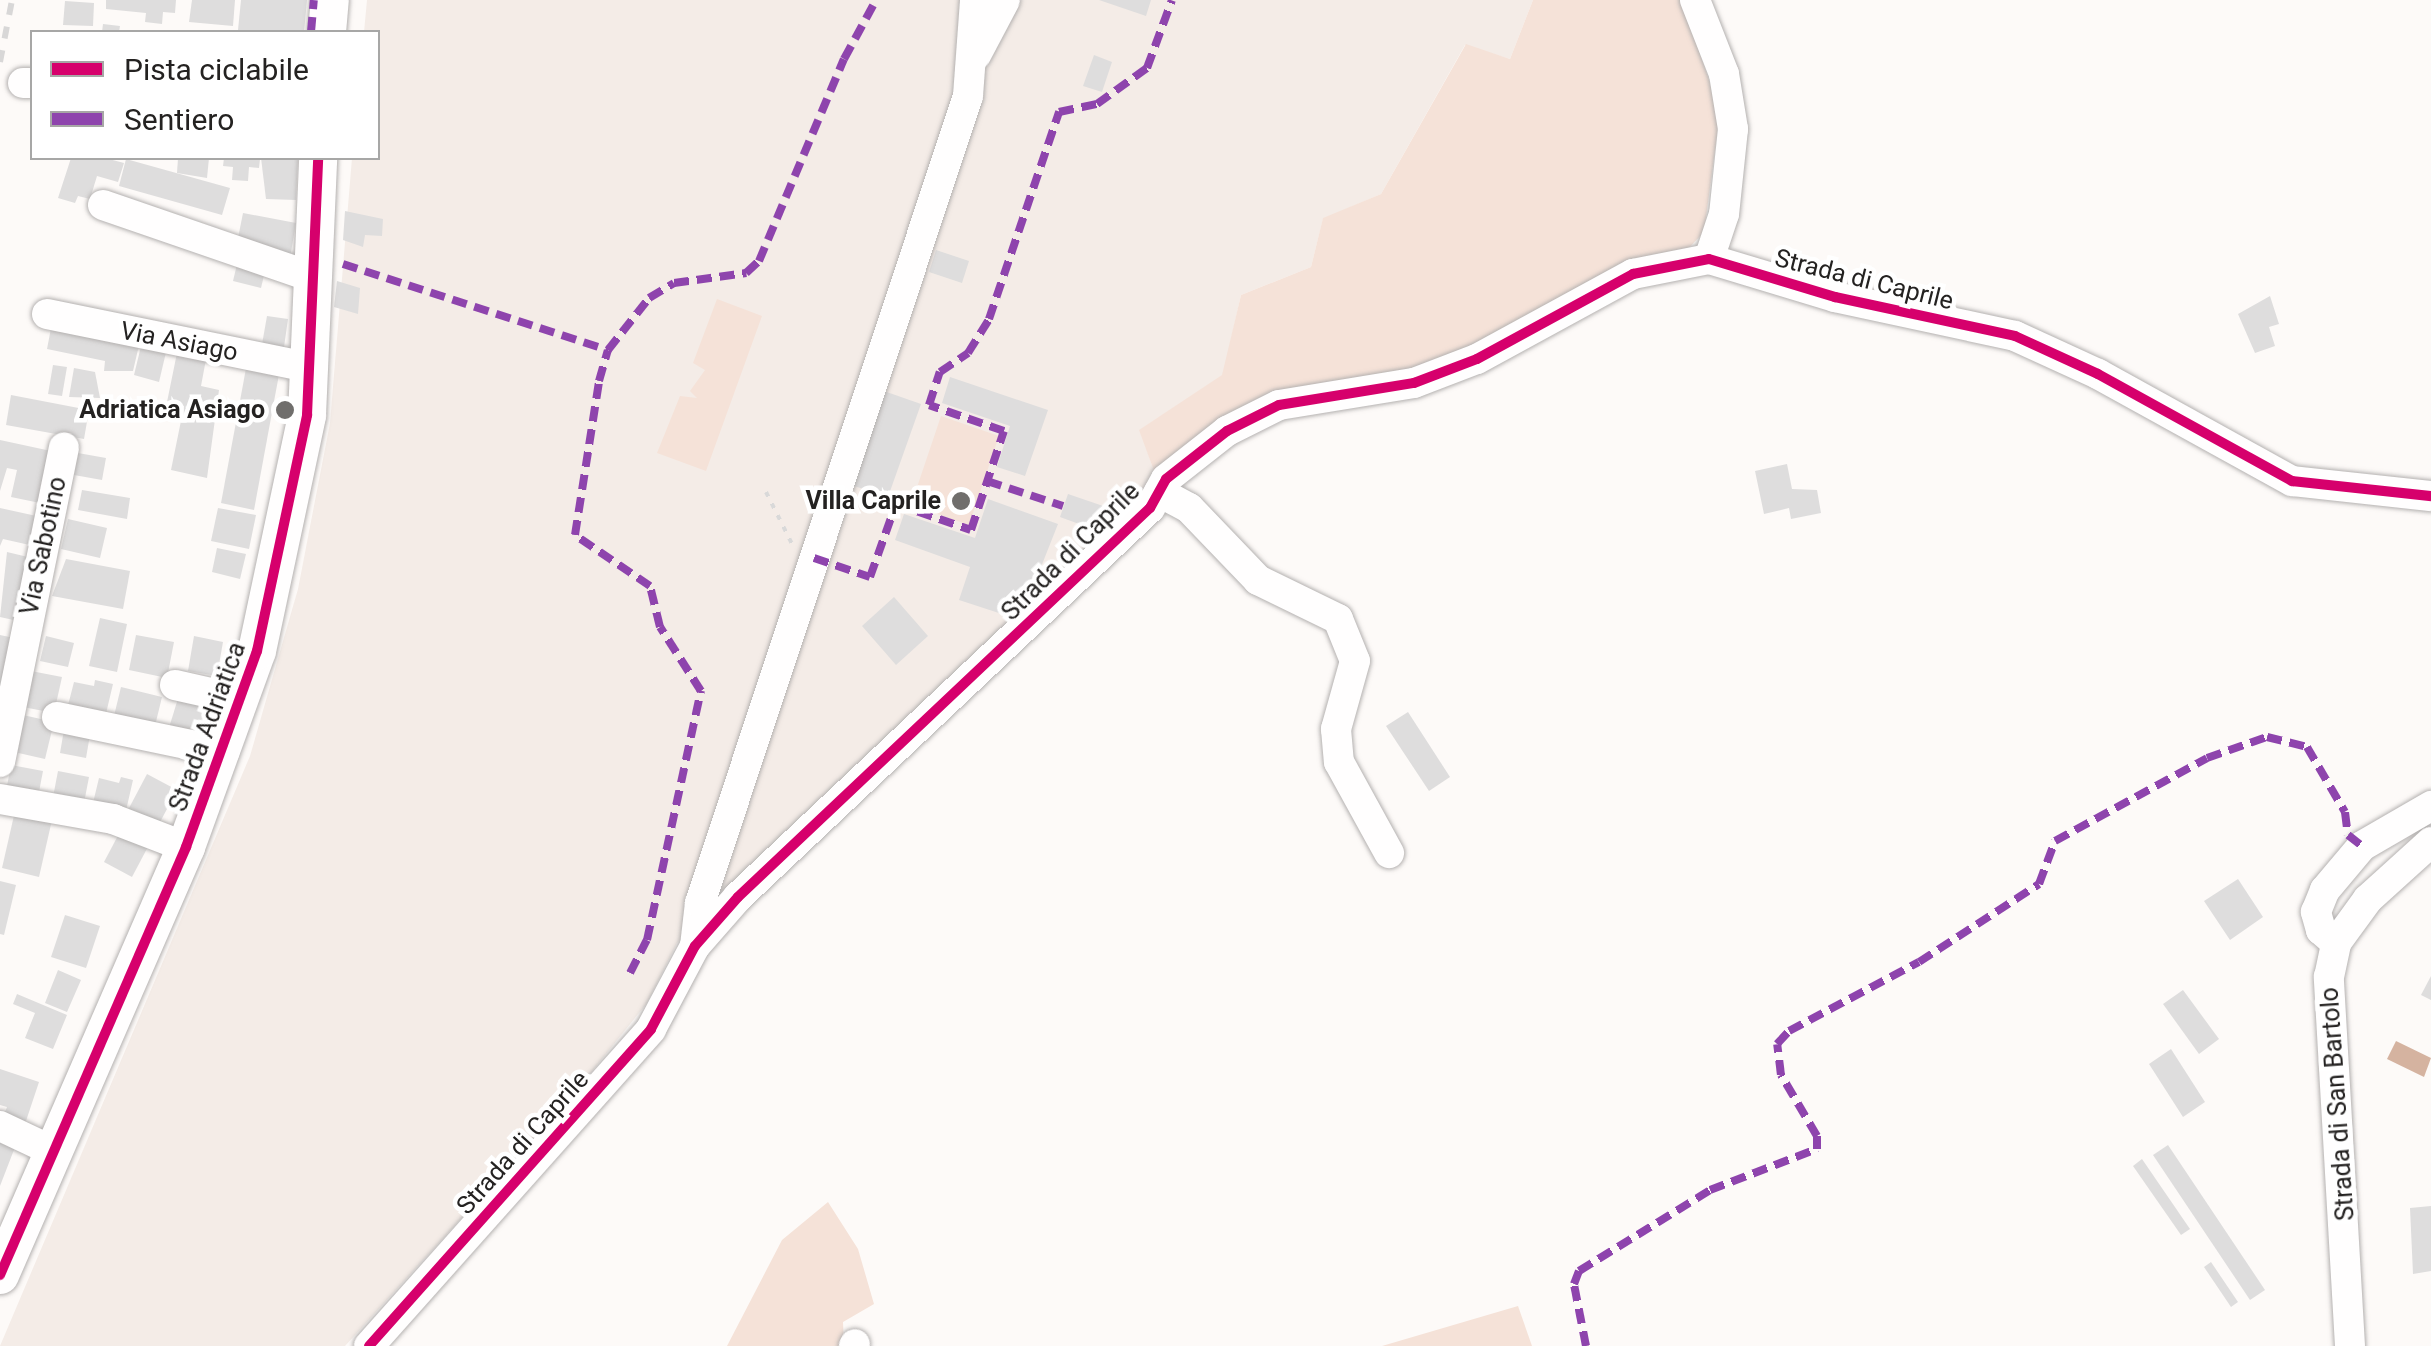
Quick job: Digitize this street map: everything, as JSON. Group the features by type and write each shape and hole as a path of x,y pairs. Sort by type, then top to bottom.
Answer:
{"main road":[{"path":"328,30 330,0"},
{"name":"Strada Adriatica","path":"0,1274 224,752 278,578 312,368 309,276 318,160"}],"street":[{"path":"695,946 700,903 968,96 974,58 975,0"},
{"path":"974,58 1005,0"},
{"path":"1695,0 1724,74 1733,129 1724,214 1709,260"},
{"path":"103,206 309,276"},
{"name":"Strada di Caprile","path":"369,1346 651,1029 695,946 738,897 1150,508 1159,492 1226,431 1279,405 1414,383 1477,359 1632,274 1709,260 1835,297 2015,336 2098,374 2292,481 2431,496"},
{"name":"Via Asiago","path":"47,314 312,368"},
{"name":"Via Sabotino","path":"0,762 64,447"},
{"path":"1159,492 1190,508 1258,580 1338,619 1355,661 1336,729 1339,762 1389,853"},
{"path":"175,685 242,700"},
{"path":"57,717 224,752"},
{"path":"0,799 113,819 186,847"},
{"path":"2336,944 2321,930 2316,912 2325,890 2362,846 2431,806"},
{"name":"Strada di San Bartolo","path":"2350,1346 2329,977 2336,944 2368,899 2431,842"},
{"path":"0,1126 53,1152"}],"path":[{"path":"766,492 808,578"}],"shaded area":[{"path":"367,0 1533,0 1510,59 1465,45 1381,194 1323,219 1311,267 1241,295 1223,375 1140,430 1154,471 1139,504 677,943 647,1003 568,1101 345,1346 0,1346 250,756 298,589 330,423 352,160 380,160 380,30 364,30"},
{"path":"1533,0 1682,0 1720,113 1704,232 1686,251 1606,272 1460,355 1407,373 1339,382 1154,471 1139,430 1222,375 1241,295 1311,267 1323,218 1381,194 1466,44 1510,59"},
{"path":"717,299 762,316 706,471 657,453 680,396 697,398 690,391 705,370 693,363"},
{"path":"941,416 999,436 969,525 911,505"},
{"path":"2396,1041 2431,1058 2424,1077 2387,1059"},
{"path":"828,1202 858,1249 874,1304 843,1322 844,1346 727,1346 782,1240"},
{"path":"1518,1306 1532,1346 1382,1346"}],"building":[{"path":"106,0 176,0 175,13 163,12 162,24 145,22 146,13 106,9"},
{"path":"192,0 235,0 233,26 189,22"},
{"path":"241,0 307,0 304,30 238,30"},
{"path":"1099,0 1151,0 1146,16"},
{"path":"65,1 94,3 93,26 63,25"},
{"path":"103,24 120,26 119,30 102,30"},
{"path":"1094,55 1112,62 1102,92 1083,86"},
{"path":"70,160 124,163 118,182 97,176 90,199 78,196 75,203 58,198"},
{"path":"126,160 130,160 230,188 222,215 119,186"},
{"path":"178,160 209,160 207,178 177,173"},
{"path":"224,160 260,160 259,168 249,167 248,181 232,180 233,167 223,166"},
{"path":"261,160 298,160 296,200 266,199"},
{"path":"345,211 383,219 382,236 365,235 363,247 343,240"},
{"path":"243,213 296,223 290,258 236,248"},
{"path":"936,250 969,261 962,283 929,272"},
{"path":"238,260 266,267 261,288 233,281"},
{"path":"337,281 360,288 358,314 334,307"},
{"path":"2270,296 2279,324 2269,327 2275,346 2255,353 2238,314"},
{"path":"267,316 288,319 283,354 261,350"},
{"path":"52,323 140,341 133,371 104,371 105,361 47,349"},
{"path":"142,342 167,348 159,382 134,375"},
{"path":"178,348 207,354 201,386 219,390 207,478 171,470 184,406 167,402"},
{"path":"247,363 280,369 254,510 221,503"},
{"path":"53,365 67,367 62,396 48,394"},
{"path":"74,368 95,372 100,398 69,397"},
{"path":"950,377 1048,410 1025,476 997,467 1010,426 942,403"},
{"path":"881,390 921,404 888,497 848,484"},
{"path":"11,395 89,410 84,439 6,425"},
{"path":"0,440 51,451 40,503 11,497 17,470 7,468 0,491"},
{"path":"78,453 106,458 102,480 74,475"},
{"path":"1787,464 1792,489 1817,490 1821,513 1791,519 1789,508 1764,514 1755,471"},
{"path":"82,490 130,498 127,519 78,510"},
{"path":"1068,494 1109,508 1101,532 1060,517"},
{"path":"988,499 1058,524 1020,620 959,600 970,567 895,540 904,514 975,538"},
{"path":"0,508 41,517 34,546 3,539 0,546"},
{"path":"218,508 256,515 249,549 211,541"},
{"path":"68,519 107,528 100,558 61,549"},
{"path":"217,548 246,554 240,579 212,572"},
{"path":"7,552 32,558 18,621 0,617"},
{"path":"66,559 130,571 123,609 52,596"},
{"path":"894,597 928,636 896,665 862,626"},
{"path":"100,618 127,624 117,672 89,666"},
{"path":"0,635 14,638 0,691"},
{"path":"136,635 174,642 167,678 129,670"},
{"path":"46,636 74,643 68,667 40,661"},
{"path":"194,636 223,642 217,676 188,671"},
{"path":"31,671 62,677 54,713 23,707"},
{"path":"95,680 113,684 104,722 66,713 74,682 94,686"},
{"path":"121,687 162,697 154,730 113,720"},
{"path":"180,692 209,701 197,740 168,731"},
{"path":"1408,712 1450,777 1429,791 1386,726"},
{"path":"23,715 54,722 45,759 14,752"},
{"path":"65,724 91,729 86,758 60,753"},
{"path":"11,765 43,771 38,797 6,791"},
{"path":"58,771 89,777 84,803 53,797"},
{"path":"147,774 177,790 158,826 128,810"},
{"path":"121,777 133,780 125,815 92,807 99,778 119,783"},
{"path":"15,811 52,820 39,877 2,868"},
{"path":"122,828 150,843 132,877 104,862"},
{"path":"2238,879 2263,917 2230,940 2204,901"},
{"path":"0,881 16,885 4,935 0,934"},
{"path":"65,915 100,926 86,968 51,957"},
{"path":"58,970 81,980 67,1012 45,1003"},
{"path":"2431,976 2431,1000 2421,995"},
{"path":"2183,990 2219,1039 2199,1054 2163,1004"},
{"path":"17,994 67,1015 53,1049 25,1038 35,1013 13,1004"},
{"path":"2171,1049 2205,1102 2183,1117 2149,1064"},
{"path":"0,1069 39,1082 23,1130 1,1122 7,1107 0,1105"},
{"path":"0,1136 17,1142 0,1186"},
{"path":"2168,1145 2265,1290 2250,1300 2153,1155"},
{"path":"2142,1159 2190,1229 2181,1235 2133,1166"},
{"path":"2431,1206 2431,1271 2413,1274 2410,1208"},
{"path":"2211,1262 2238,1302 2231,1307 2204,1267"}],"railway":[{"path":"0,62 12,0"}],"marked path":[{"path":"311,30 314,0"},
{"path":"630,973 647,940 701,691 660,627 650,586 575,535 599,381 608,350 649,298 674,283 746,273 759,261 844,59 876,0"},
{"path":"814,558 870,577 896,504 971,530 1004,431 929,405 940,372 968,353 989,319 1059,112 1097,104 1147,68 1172,0"},
{"path":"343,264 608,350"},
{"path":"987,481 1063,506"},
{"path":"1586,1346 1574,1284 1579,1271 1710,1190 1817,1149 1817,1136 1781,1075 1777,1044 1789,1031 1919,962 2039,884 2055,841 2207,758 2267,737 2307,747 2345,812 2348,835 2362,846"}],"cycle path":[{"path":"0,1275 186,847 257,651 307,415 318,160"},
{"path":"369,1346 651,1029 695,946 738,897 1150,508 1166,479 1227,431 1279,405 1414,383 1477,359 1633,274 1709,259 1835,297 2015,336 2098,374 2292,481 2431,496"}],"place":[{"name":"Adriatica Asiago","path":"285,410"},
{"name":"Villa Caprile","path":"961,501"}]}
